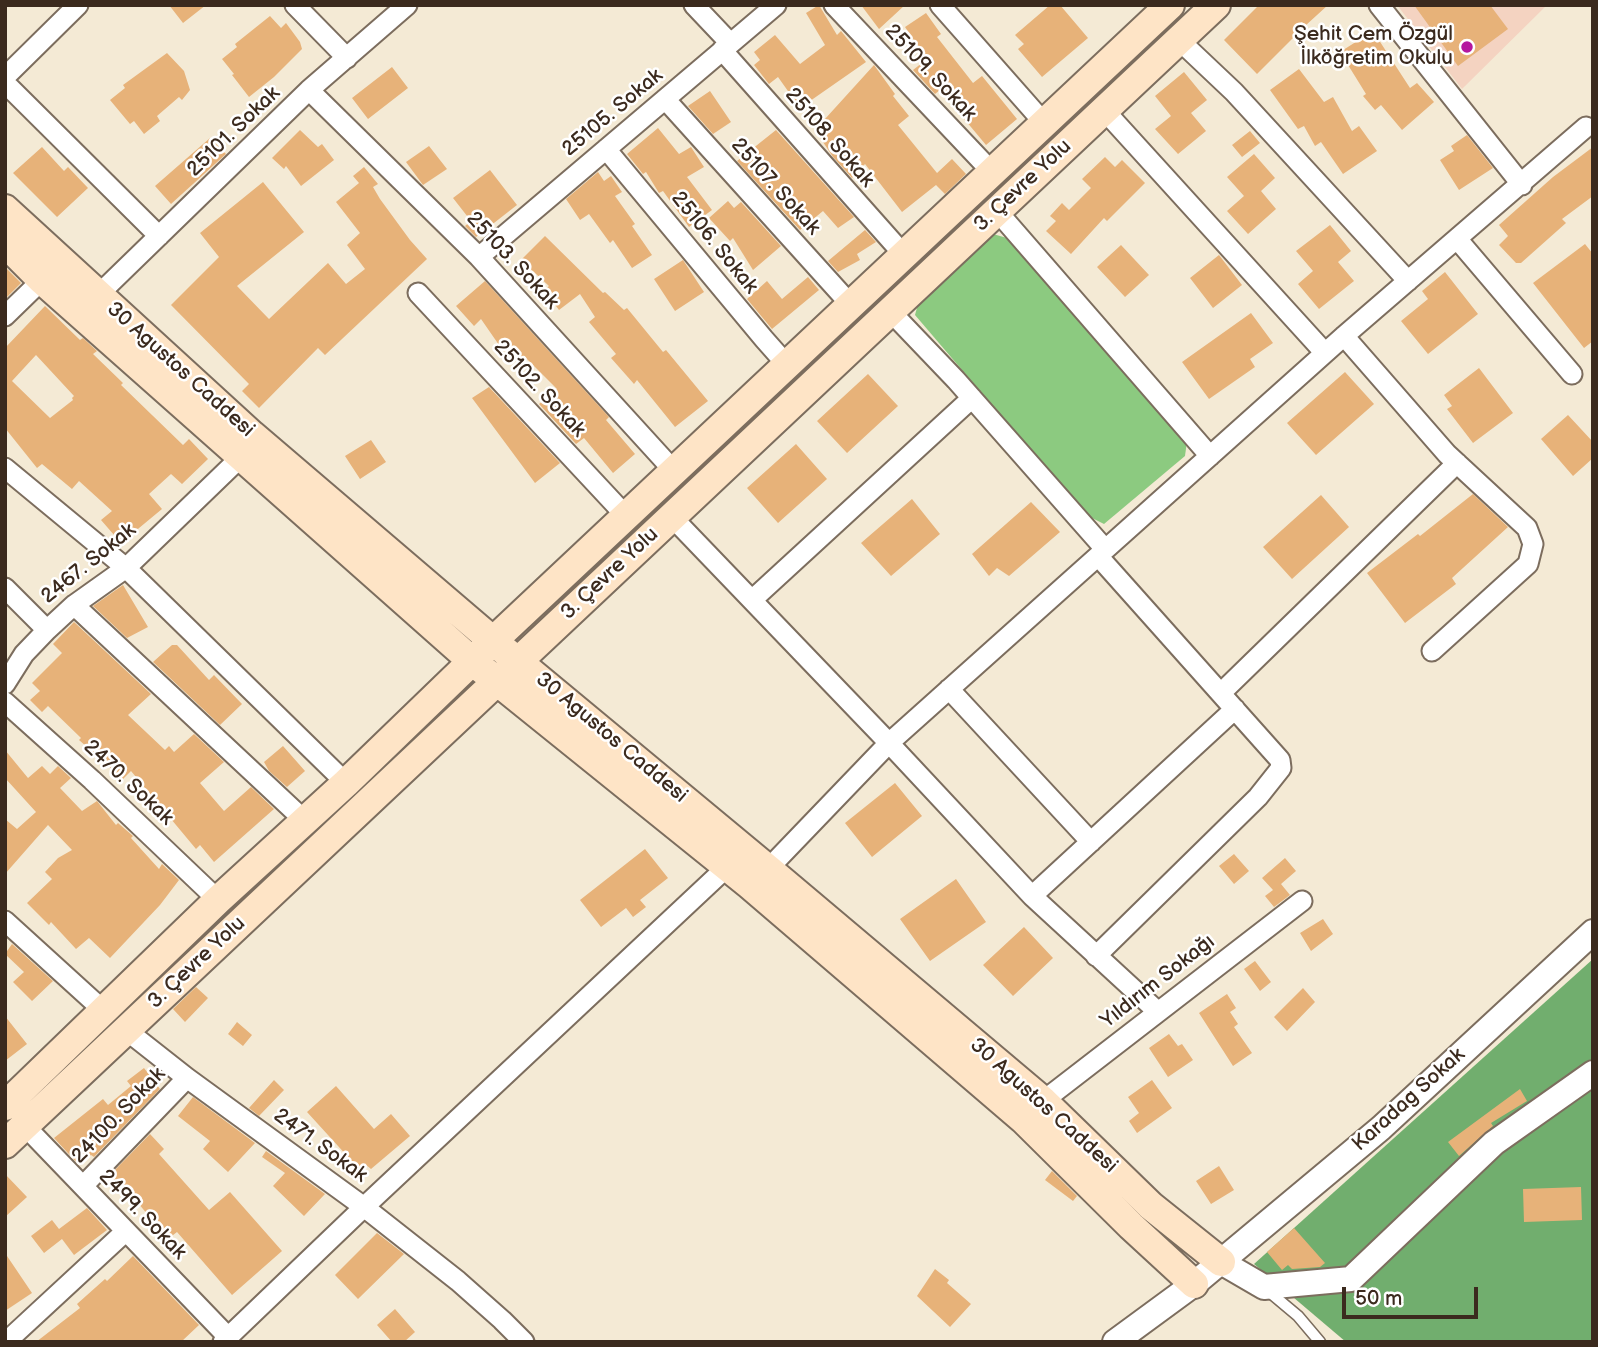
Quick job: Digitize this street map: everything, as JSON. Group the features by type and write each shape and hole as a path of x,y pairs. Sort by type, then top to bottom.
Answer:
{"main road":[{"name":"3. Çevre Yolu","path":"11,1125 126,1030 1216,5"},
{"name":"3. Çevre Yolu","path":"11,1125 104,1011 218,900 346,783 493,641 1045,124 1158,9"},
{"name":"30 Agustos Caddesi","path":"5,209 97,296 262,444 1043,1101 1151,1206 1221,1262"},
{"name":"30 Agustos Caddesi","path":"5,243 42,280 472,661 727,867 1023,1119 1194,1284"}],"street":[{"path":"5,77 78,5"},
{"path":"295,5 347,58"},
{"name":"25101. Sokak","path":"97,296 309,90 407,5"},
{"name":"25108. Sokak","path":"694,5 726,47 904,255"},
{"name":"25105. Sokak","path":"479,257 776,5"},
{"name":"25109. Sokak","path":"834,5 992,172"},
{"path":"940,5 1045,124"},
{"path":"1379,5 1522,185"},
{"path":"1179,40 1234,92 1408,281"},
{"path":"5,83 159,236"},
{"name":"25103. Sokak","path":"309,90 479,257 674,471"},
{"name":"25107. Sokak","path":"665,100 851,305"},
{"path":"1104,110 1325,353"},
{"path":"768,869 889,743 1343,336 1589,125"},
{"name":"25106. Sokak","path":"606,149 787,365"},
{"path":"996,211 1210,456"},
{"path":"1458,240 1572,374"},
{"path":"5,316 42,280"},
{"name":"25102. Sokak","path":"418,293 626,516"},
{"path":"890,311 972,398 1280,761 1281,768 1258,797 1096,956"},
{"path":"1343,336 1457,463 1527,528 1533,544 1528,564 1432,651"},
{"path":"752,600 972,398"},
{"name":"2467. Sokak","path":"5,684 24,654 47,629 74,605 126,568 241,457"},
{"path":"1221,693 1457,463"},
{"path":"5,467 126,568 346,783"},
{"path":"671,516 1032,896 1157,1011"},
{"path":"7,593 47,629"},
{"path":"74,605 304,820"},
{"path":"949,689 1091,842"},
{"name":"2470. Sokak","path":"5,702 102,789 218,900"},
{"path":"1032,896 1235,709"},
{"path":"524,1342 457,1281 364,1207 727,867"},
{"name":"Yıldırım Sokağı","path":"1043,1101 1302,901"},
{"path":"9,930 104,1011"},
{"name":"Karadag Sokak","path":"1115,1342 1194,1284 1381,1128 1593,932"},
{"name":"2471. Sokak","path":"126,1030 187,1078 364,1207 225,1339"},
{"path":"1221,1262 1264,1287 1351,1279 1494,1143 1593,1073"},
{"name":"24100. Sokak","path":"83,1186 187,1078"},
{"name":"2499. Sokak","path":"11,1125 83,1186 225,1339"},
{"path":"6,1342 126,1231"}],"lane":[{"path":"1264,1287 1298,1316 1320,1342"}],"shaded area":[{"name":"Şehit Cem Özgül İlköğretim Okulu","path":"1397,5 1547,5 1462,89"}],"green space":[{"path":"993,234 1007,238 1187,441 1185,456 1104,524 1086,515 915,315 918,304"},
{"path":"1593,959 1593,1342 1346,1342 1254,1264"}],"building":[{"path":"169,5 206,5 183,23"},
{"path":"819,5 837,35 841,31 866,62 800,108 778,77 769,84 754,65 760,60 754,52 775,35 800,64 825,45 806,13"},
{"path":"861,5 905,5 879,29"},
{"path":"1050,5 1060,5 1088,38 1042,77 1018,49 1024,44 1015,35"},
{"path":"1259,5 1328,5 1305,26 1302,22 1293,28 1297,34 1257,74 1224,40"},
{"path":"1414,5 1490,5 1508,29 1458,66"},
{"path":"926,13 941,34 937,37 973,83 982,76 1017,119 986,145 940,90 935,94 913,70 927,59 905,27"},
{"path":"270,16 281,28 286,23 302,49 249,97 222,59 237,47 235,44"},
{"path":"1373,31 1410,88 1417,83 1434,102 1402,130 1381,105 1375,110 1363,96 1366,94 1340,52"},
{"path":"167,53 184,71 190,90 182,100 179,97 157,116 160,121 144,134 134,121 130,124 110,100 125,88 123,85"},
{"path":"874,65 909,116 898,125 937,173 952,159 966,174 945,194 936,185 902,212 865,164 852,178 833,157 815,130"},
{"path":"392,67 408,88 368,119 352,98"},
{"path":"1299,69 1324,102 1333,97 1352,131 1359,126 1377,151 1343,174 1321,142 1315,146 1304,126 1298,129 1270,90"},
{"path":"1184,72 1207,100 1191,113 1206,131 1178,154 1155,129 1171,116 1155,96"},
{"path":"710,91 731,122 713,134 688,106"},
{"path":"658,128 679,154 691,147 704,167 687,177 712,210 689,227 663,191 659,193 646,172 643,174 627,154"},
{"path":"300,130 318,147 322,144 334,160 301,186 286,166 284,169 272,158"},
{"path":"776,130 854,217 838,228 823,211 800,230 737,161"},
{"path":"1250,131 1260,143 1242,157 1232,145"},
{"path":"1467,135 1493,168 1459,190 1440,160 1454,151 1451,146"},
{"path":"210,138 226,154 171,204 155,186"},
{"path":"429,146 447,169 423,185 406,162"},
{"path":"42,147 64,171 68,167 88,188 57,217 13,173"},
{"path":"1593,147 1593,196 1562,219 1566,223 1521,263 1516,263 1499,245 1508,236 1499,225 1553,177"},
{"path":"1254,154 1275,178 1261,191 1276,209 1248,234 1227,211 1244,196 1227,177"},
{"path":"1105,157 1115,167 1122,160 1145,183 1107,221 1104,218 1071,254 1046,231 1056,221 1050,216 1062,203 1069,210 1091,188 1082,179"},
{"path":"364,167 378,184 373,187 380,199 427,259 325,355 318,348 259,408 242,391 249,384 171,305 219,257 200,233 263,182 304,232 237,286 269,319 328,263 346,284 365,269 347,245 360,233 336,202 359,183 353,176"},
{"path":"490,170 517,205 476,237 465,226 471,221 453,198"},
{"path":"598,172 604,181 611,176 622,192 615,196 652,255 632,268 613,240 610,243 589,214 580,220 566,199"},
{"path":"728,201 734,208 741,202 781,246 753,270 733,238 730,241 709,218"},
{"path":"1330,225 1351,251 1338,262 1354,281 1319,309 1298,284 1313,271 1296,251"},
{"path":"865,230 876,242 857,254 860,260 838,272 828,261"},
{"path":"545,236 603,293 624,310 627,308 708,401 675,427 637,380 634,384 611,358 616,354 589,322 595,317 580,294 559,310 544,290 549,286 521,260"},
{"path":"1585,244 1593,254 1593,341 1584,348 1533,283"},
{"path":"1121,245 1149,275 1125,297 1097,267"},
{"path":"1219,255 1242,285 1213,308 1190,278"},
{"path":"683,260 704,292 675,311 654,279"},
{"path":"5,267 21,283 5,299"},
{"path":"1445,272 1478,314 1428,354 1401,321 1428,299 1422,291"},
{"path":"808,277 819,290 772,329 747,299 767,281 782,299"},
{"path":"485,281 609,417 606,420 635,454 613,473 584,438 576,444 539,404 557,389 526,358 522,362 505,341 499,345 481,319 474,326 456,306"},
{"path":"45,306 80,340 83,338 97,351 93,354 123,383 121,385 183,445 189,439 208,459 182,484 171,474 149,494 162,509 121,543 101,520 112,511 79,481 72,489 42,464 37,468 5,428 5,348","holes":["36,355 74,396 73,400 50,418 12,381"]},
{"path":"1251,313 1273,343 1250,359 1255,367 1209,399 1182,362"},
{"path":"1479,368 1513,413 1473,443 1447,409 1452,406 1444,395"},
{"path":"1345,372 1374,404 1316,455 1287,423"},
{"path":"868,374 898,406 847,453 817,421"},
{"path":"489,387 560,463 535,483 472,398"},
{"path":"1568,415 1593,442 1593,458 1573,476 1541,439"},
{"path":"371,440 386,462 360,479 345,456"},
{"path":"796,444 827,479 778,523 747,488"},
{"path":"1473,494 1508,527 1452,578 1456,584 1405,623 1367,573"},
{"path":"1321,495 1349,527 1292,579 1263,547"},
{"path":"912,499 940,534 891,576 861,543"},
{"path":"1031,502 1060,532 1009,576 997,568 989,576 972,554"},
{"path":"123,585 148,627 127,638 93,606"},
{"path":"74,622 151,694 128,715 165,750 169,746 174,752 194,734 224,762 200,783 224,811 251,787 274,809 214,862 200,845 196,849 131,771 123,779 79,740 81,738 48,706 42,712 30,700 40,691 32,683 62,653 53,644"},
{"path":"172,645 177,645 209,680 214,675 242,704 220,725 153,662"},
{"path":"283,746 305,771 287,787 269,771 264,762"},
{"path":"5,750 28,778 42,766 50,774 58,766 71,778 60,788 82,811 97,801 116,825 118,823 133,836 131,838 159,869 162,864 179,880 160,905 110,958 89,938 76,949 51,922 49,925 27,903 52,879 45,872 58,858 72,850 48,825 5,874 5,819 17,829 36,812 5,778"},
{"path":"895,783 922,816 872,857 845,823"},
{"path":"645,849 668,878 640,900 646,907 633,917 626,908 601,927 580,900"},
{"path":"1234,854 1249,871 1234,884 1219,866"},
{"path":"1285,858 1296,871 1281,884 1290,895 1274,907 1265,896 1273,890 1262,878"},
{"path":"956,879 986,922 930,961 900,919"},
{"path":"1323,919 1333,934 1311,951 1300,933"},
{"path":"1024,927 1053,958 1013,996 983,965"},
{"path":"12,944 53,981 32,1001 13,982 24,972 5,954"},
{"path":"1255,961 1271,982 1260,991 1244,969"},
{"path":"196,987 208,998 185,1022 173,1009"},
{"path":"1303,988 1315,1002 1287,1031 1274,1017"},
{"path":"1227,994 1236,1008 1230,1012 1238,1024 1234,1027 1252,1053 1233,1066 1199,1013"},
{"path":"5,1016 27,1044 5,1061"},
{"path":"237,1022 252,1035 243,1046 228,1034"},
{"path":"1169,1034 1178,1046 1182,1044 1193,1060 1168,1077 1149,1048"},
{"path":"144,1068 160,1089 94,1157 91,1155 79,1165 54,1138 103,1099 108,1105 131,1086 127,1081"},
{"path":"274,1080 284,1090 259,1116 249,1108"},
{"path":"1152,1080 1172,1108 1137,1133 1129,1121 1139,1113 1128,1097"},
{"path":"336,1086 374,1129 391,1114 410,1136 371,1169 365,1164 359,1169 307,1112"},
{"path":"1520,1089 1527,1101 1491,1123 1493,1126 1459,1156 1448,1142"},
{"path":"193,1097 255,1143 228,1172 203,1149 210,1141 178,1116"},
{"path":"150,1134 164,1149 159,1154 209,1210 230,1192 282,1251 232,1295 177,1232 168,1239 133,1197 129,1200 109,1176"},
{"path":"266,1151 325,1194 304,1216 273,1186 285,1173 262,1157"},
{"path":"1219,1166 1234,1190 1211,1204 1196,1181"},
{"path":"1052,1171 1077,1196 1073,1201 1045,1180"},
{"path":"5,1174 27,1197 5,1217"},
{"path":"1581,1187 1582,1220 1524,1222 1523,1189"},
{"path":"87,1208 107,1230 74,1255 62,1239 44,1253 31,1236 52,1220 59,1229"},
{"path":"1294,1228 1325,1263 1320,1267 1292,1269 1288,1265 1282,1270 1267,1252"},
{"path":"377,1233 404,1254 358,1299 335,1275"},
{"path":"5,1253 32,1293 5,1311"},
{"path":"133,1256 199,1325 181,1342 36,1342 80,1308 77,1304"},
{"path":"935,1269 971,1304 950,1327 917,1296"},
{"path":"395,1309 415,1332 404,1342 392,1342 377,1325"}],"place":[{"name":"Şehit Cem Özgül İlköğretim Okulu","path":"1467,47"}]}
